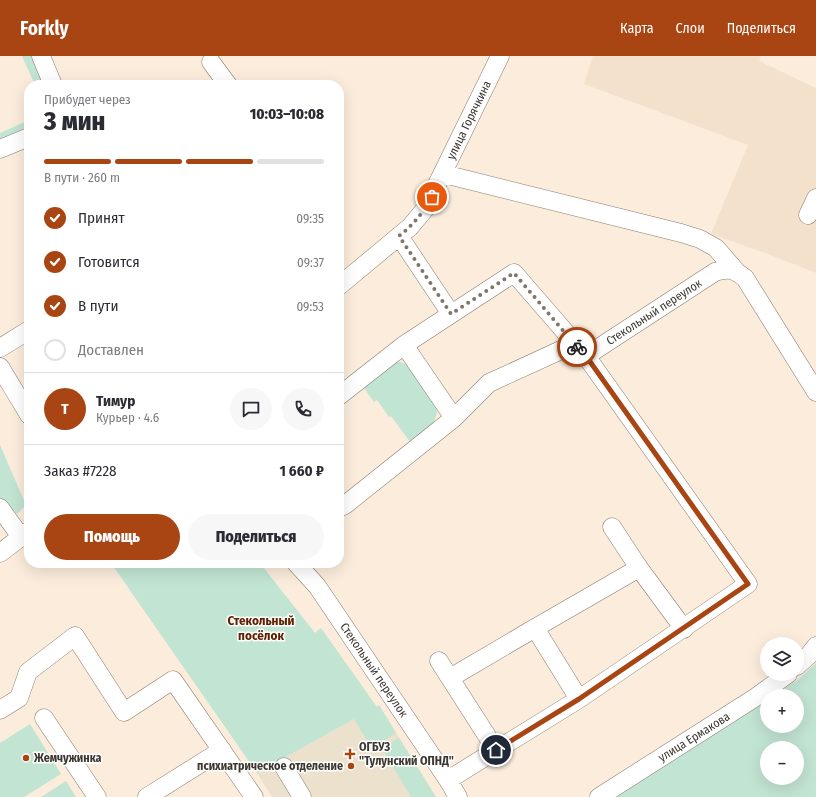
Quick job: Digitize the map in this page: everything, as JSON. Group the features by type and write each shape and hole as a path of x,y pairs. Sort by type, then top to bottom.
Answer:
{"street":[{"path":"41,56 51,80"},
{"name":"улица Горячкина","path":"344,282 410,227 426,209 500,56"},
{"path":"211,62 224,80"},
{"path":"0,149 24,140"},
{"path":"444,174 681,233 700,239 716,248 736,271 745,278 816,392"},
{"path":"808,215 816,198"},
{"path":"399,236 451,314"},
{"name":"Стекольный переулок","path":"344,506 454,418 489,383 580,350 715,272 725,270 736,271"},
{"path":"344,392 404,345 514,273 580,350 748,584 579,699 448,780"},
{"path":"0,348 24,333"},
{"path":"404,345 454,418"},
{"path":"0,367 24,407"},
{"path":"0,508 24,533"},
{"path":"612,527 639,568 684,629"},
{"path":"0,553 24,535"},
{"name":"Стекольный переулок","path":"301,568 317,586 458,797"},
{"path":"450,678 639,568"},
{"path":"535,628 579,699"},
{"path":"0,710 19,698 28,672 75,636 124,712 173,680 254,797"},
{"path":"804,660 816,646"},
{"path":"439,661 496,750"},
{"name":"улица Ермакова","path":"599,797 756,698 779,681"},
{"path":"44,718 97,797"},
{"path":"147,797 222,750"},
{"path":"284,767 302,797"}],"shaded area":[{"path":"593,56 761,56 759,61 816,88 816,273 711,234 748,145 584,84"},
{"name":"ОГБУЗ \"Тулунский ОПНД\"","path":"379,705 436,797 272,797 257,773"}],"green space":[{"path":"22,56 35,56 44,80 33,80"},
{"path":"24,122 24,129 0,141 0,133"},
{"path":"400,362 408,365 436,404 437,413 434,422 428,430 410,442 391,416 389,417 377,400 374,402 364,388 344,403 393,363"},
{"path":"0,445 24,500 24,507 17,514 0,498"},
{"path":"114,568 264,568 315,633 321,628 377,707 379,705 396,733 372,749 354,719 257,773"},
{"path":"816,663 816,797 615,797 760,705 760,733 804,733 804,689 784,689 796,681 804,681 804,674"},
{"name":"Жемчужинка","path":"30,724 61,774 24,797 0,797 0,743"},
{"path":"399,738 436,797 411,797 382,748"},
{"path":"66,781 76,797 41,797"}],"way so far":[{"path":"432,197 426,209 418,219 399,236 451,314 514,273 577,347"}],"place":[{"name":"ОГБУЗ \"Тулунский ОПНД\"","path":"350,754"},
{"name":"Жемчужинка","path":"26,758"},
{"name":"психиатрическое отделение","path":"351,766"}],"district":[{"name":"Стекольный посёлок","path":"261,628"}],"route":[{"path":"496,750 579,699 748,584 586,356 577,347"}]}
